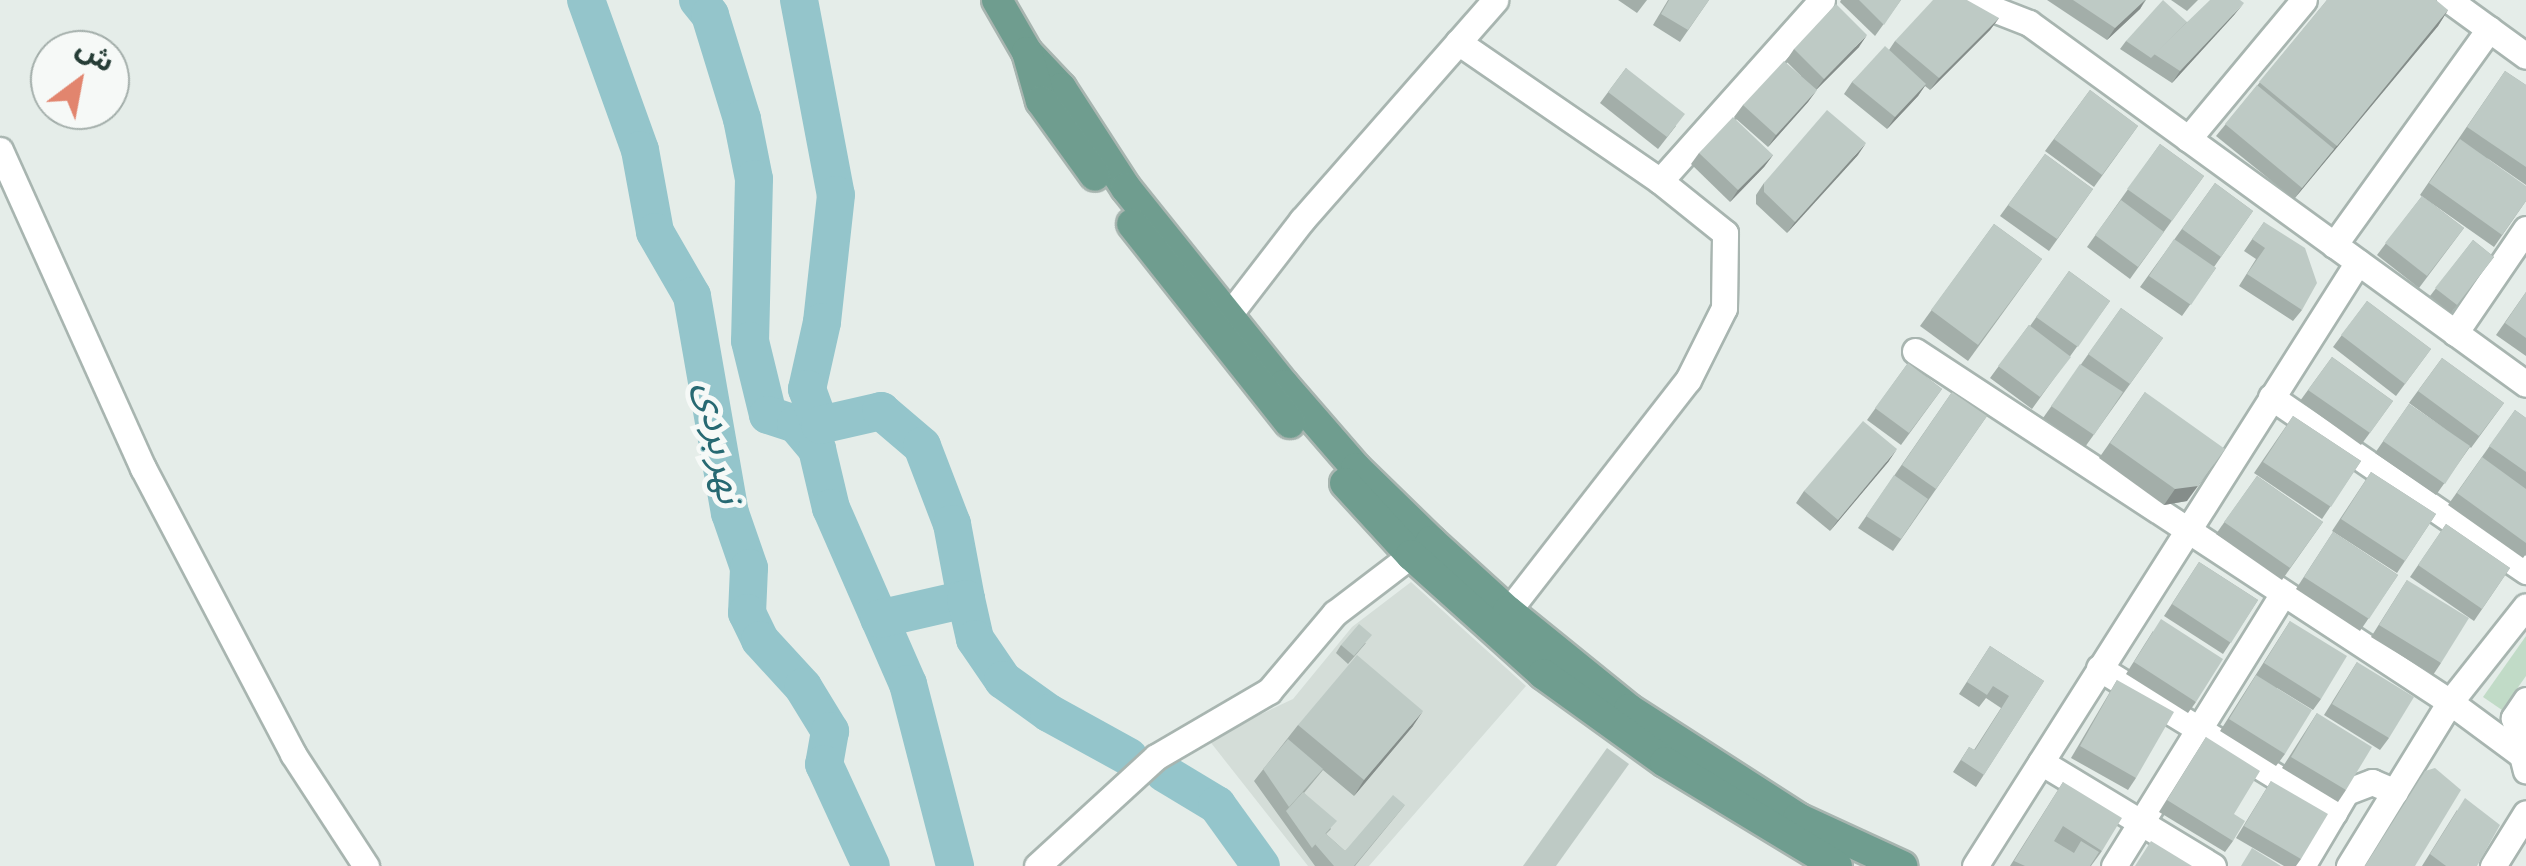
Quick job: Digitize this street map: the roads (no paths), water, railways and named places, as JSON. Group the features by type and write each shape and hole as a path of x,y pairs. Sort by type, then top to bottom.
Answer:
{"main road":[{"path":"997,0 1027,52 1061,88 1222,323 1316,422 1421,548 1543,674 1604,720 1837,866"},
{"path":"1421,548 1508,611 1629,708 1782,808 1834,837 1902,866"}],"street":[{"path":"1222,323 1302,220 1495,0"},
{"path":"1660,181 1822,0"},
{"path":"1970,0 2029,23 2526,384"},
{"path":"2188,138 2304,0"},
{"path":"2449,0 2526,56"},
{"path":"2334,245 2489,29"},
{"path":"1458,42 1660,181 1725,232 1724,308 1688,380 1508,611"},
{"path":"0,150 143,468 293,754 366,866"},
{"path":"2456,333 2526,230"},
{"path":"1975,866 2358,262"},
{"path":"1915,352 2450,702 2525,761"},
{"path":"2271,397 2526,570"},
{"path":"1037,866 1156,757 1270,691 1336,613 1421,548"},
{"path":"2114,866 2282,595"},
{"path":"2349,866 2450,702 2526,606"},
{"path":"2099,668 2334,812"},
{"path":"2525,761 2514,718 2526,700"},
{"path":"2040,762 2213,866"},
{"path":"2302,866 2346,792 2364,783 2394,792"},
{"path":"2493,866 2526,813"}],"waterway":[{"name":"نهر بردى","path":"586,0 640,150 655,232 692,296 730,513 749,568 747,613 760,640 803,687 830,731 824,764 871,866"},
{"name":"نهر بردى","path":"698,0 710,15 742,119 754,179 750,341 768,415 796,424 817,449 831,508 908,684 955,866"},
{"path":"799,0 836,195 822,322 807,389 820,425 881,411 922,446 952,524 966,599 879,619"},
{"path":"966,599 975,639 1003,680 1049,713 1129,757"},
{"path":"1164,773 1217,805 1261,866"}]}
